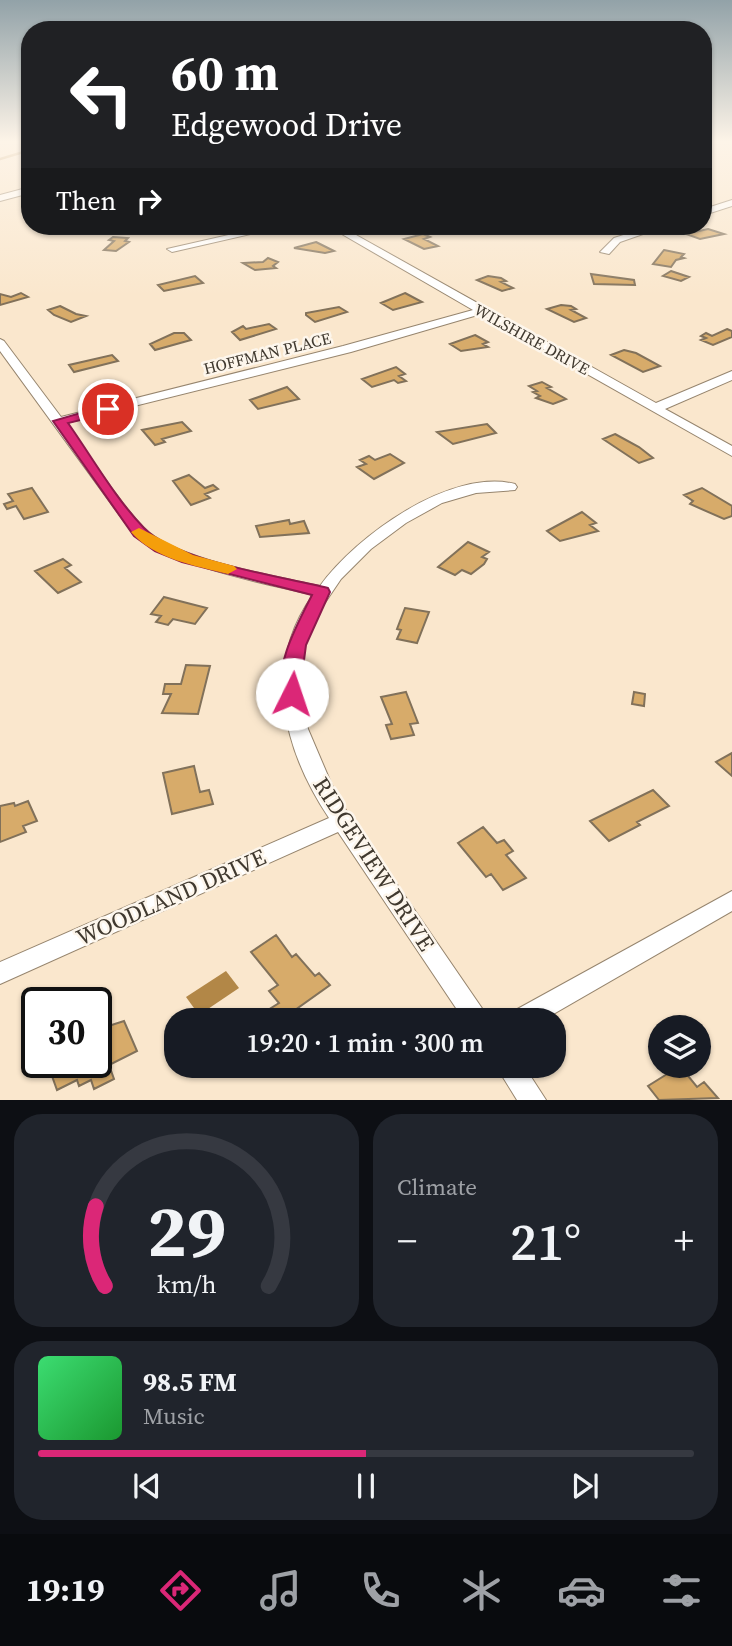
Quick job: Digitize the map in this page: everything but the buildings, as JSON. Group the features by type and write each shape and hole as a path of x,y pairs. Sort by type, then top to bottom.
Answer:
{"street":[{"path":"0,198 21,192"},
{"path":"712,209 732,203"},
{"path":"172,249 238,235"},
{"name":"WILSHIRE DRIVE","path":"349,235 732,452"},
{"path":"604,252 617,240 633,235"},
{"name":"HOFFMAN PLACE","path":"59,421 359,346 481,311"},
{"path":"0,344 139,532 161,548 210,565 322,592"},
{"path":"656,408 732,375"},
{"name":"RIDGEVIEW DRIVE","path":"470,1008 342,821 311,766 293,709 291,679 297,645 322,592 353,555 378,534 435,502 485,486 510,487"},
{"name":"WOODLAND DRIVE","path":"0,973 342,821"},
{"path":"542,1008 732,900"},
{"path":"517,1078 533,1100"}],"shaded area":[{"path":"226,971 239,988 209,1008 194,1008 186,997"}],"slow traffic":[{"path":"139,532 161,548 188,559 228,569"}],"route":[{"path":"108,409 59,421 139,532 161,548 188,559 322,592 297,645 291,679 292,694"}]}
